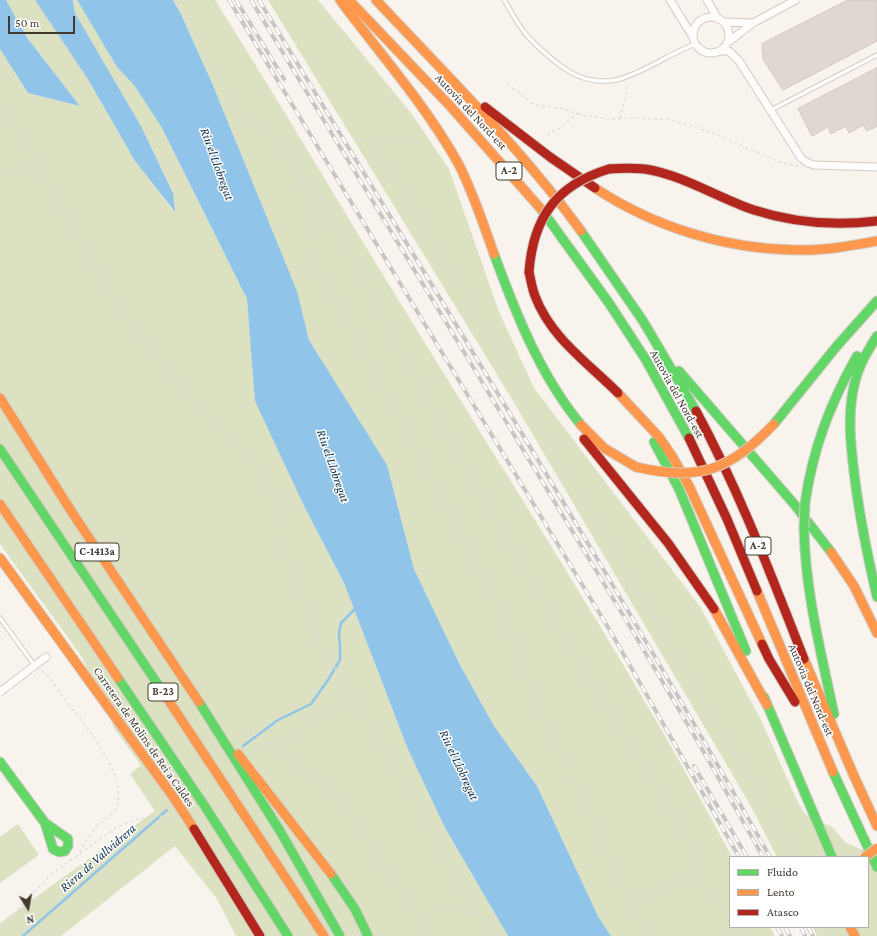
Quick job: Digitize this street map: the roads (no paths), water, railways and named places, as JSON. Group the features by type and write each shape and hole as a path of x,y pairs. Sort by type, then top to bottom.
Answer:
{"main road":[{"path":"340,0 423,109 448,146 467,182 523,328 535,354 560,397 584,429 599,445 612,454 636,467 667,474 700,472 728,463 761,439 836,347 877,301"},
{"name":"Autovia del Nord-est","path":"349,0 451,106 542,210 609,302 642,353 686,432 724,512 815,732 877,867"},
{"name":"Autovia del Nord-est","path":"376,0 461,89 527,163 585,235 624,290 664,354 702,423 744,511 840,743 877,826"},
{"path":"461,89 583,180 625,207 677,230 741,247 785,251 842,248 877,241"},
{"path":"815,732 769,659 689,486 675,460 660,438 628,403 579,357 550,327 542,315 530,284 529,259 531,245 541,219 550,206 565,190 587,176 609,169 630,168 656,172 682,180 753,210 783,217 833,224 877,221"},
{"path":"497,262 516,330 543,382 571,424 655,526 694,580 730,636 767,705"},
{"path":"840,743 810,597 806,567 804,528 805,503 812,456 824,421 840,386 855,360 877,329"},
{"path":"877,336 863,359 857,375 850,421 858,503 877,597"},
{"path":"664,354 704,397 832,552 854,585 877,633"},
{"name":"C-1413a","path":"0,398 42,467 198,702 338,883 355,909 368,936"},
{"path":"646,424 679,489 767,705 832,856"},
{"name":"B-23","path":"0,449 223,781 324,936"},
{"name":"B-23","path":"0,504 199,798 288,936"},
{"name":"Carretera de Molins de Rei a Caldes","path":"0,558 174,798 260,936"},
{"path":"0,563 23,590"},
{"path":"198,702 264,804 340,936"},
{"path":"0,762 45,824 55,851 61,852 66,850 69,842 68,839 45,824"},
{"path":"51,843 55,836 64,835"},
{"path":"866,856 877,848"}],"street":[{"path":"670,0 703,52 729,51 739,61 798,154 804,160 814,165 877,167"},
{"path":"707,0 728,32 727,43"},
{"path":"720,51 727,43 753,22 796,0"},
{"path":"694,40 695,27 702,19 713,17 720,20 753,22"},
{"path":"0,692 46,657"}],"lane":[{"path":"504,0 522,29 533,42 572,74 590,79 618,79 638,72 694,40"},
{"path":"771,110 877,55"},
{"path":"0,618 35,666"}],"water":[{"path":"0,0 6,0 28,39 80,106 28,93 0,49"},
{"path":"35,0 73,0 75,13 141,126 173,193 175,212 135,161 89,81"},
{"name":"Riu el Llobregat","path":"77,0 173,0 180,12 212,83 297,291 309,340 387,465 414,569 459,663 494,726 537,786 598,916 611,936 508,936 444,826 407,747 344,583 305,508 255,401 247,299 162,128 134,85 117,67"}],"waterway":[{"name":"Riera de Vallvidrera","path":"243,746 278,720 311,704 340,660 339,633 341,623 356,608"},
{"name":"Riera de Vallvidrera","path":"23,936 167,810"}],"railway":[{"path":"229,0 612,634 738,856"},
{"path":"236,0 284,79"},
{"path":"251,0 629,625 762,856"},
{"path":"259,0 646,641 769,856"},
{"path":"694,766 746,856"},
{"path":"778,928 782,936"},
{"path":"786,928 790,936"},
{"path":"801,928 805,936"},
{"path":"809,928 813,936"}]}
